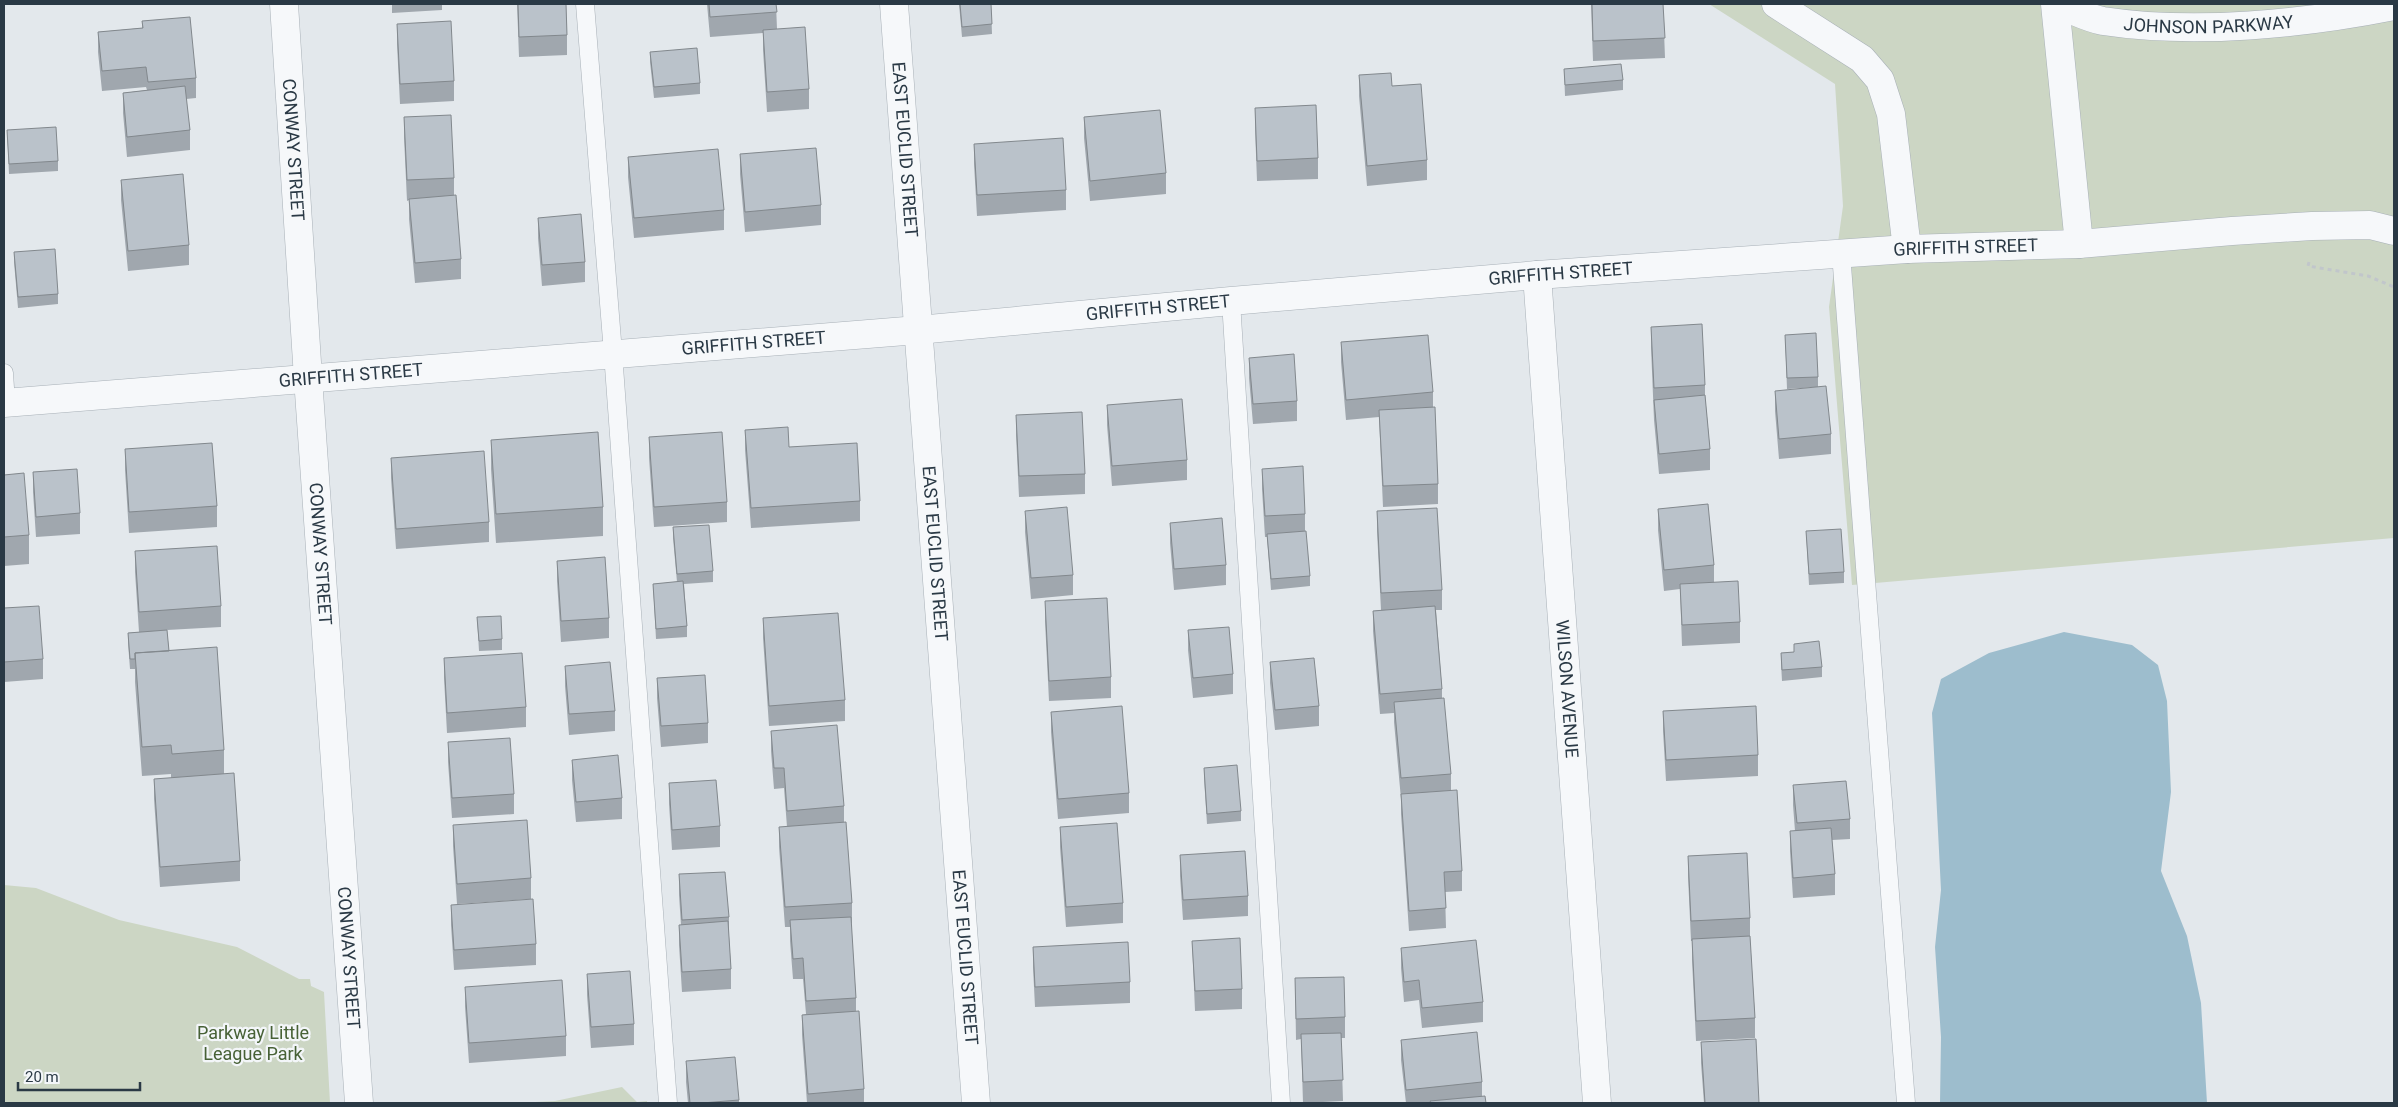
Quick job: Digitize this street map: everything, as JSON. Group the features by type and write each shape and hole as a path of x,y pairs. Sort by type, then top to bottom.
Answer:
{"street":[{"name":"CONWAY STREET","path":"284,4 308,378 359,1103"},
{"name":"EAST EUCLID STREET","path":"894,4 976,1103"},
{"path":"1776,4 1862,59 1880,80 1891,114 1907,249"},
{"path":"2056,4 2079,244"},
{"name":"JOHNSON PARKWAY","path":"2056,4 2101,21 2176,26 2262,24 2346,16 2394,6"},
{"name":"GRIFFITH STREET","path":"5,403 918,330 1231,300 1537,275 1907,249 2079,244 2232,230 2370,225 2394,231"},
{"name":"WILSON AVENUE","path":"1537,275 1597,1103"}],"lane":[{"path":"585,4 613,353 668,1103"},
{"path":"1841,254 1906,1103"},
{"path":"1231,300 1280,1103"},
{"path":"4,373 5,403"}],"path":[{"path":"2312,226 2308,266 2368,276 2394,287"}],"green space":[{"path":"1709,4 2394,4 2394,538 1852,585 1829,307 1843,206 1835,84"},
{"name":"Parkway Little League Park","path":"4,885 36,888 119,920 237,947 299,979 310,979 311,986 324,992 330,1103 4,1103"},
{"path":"622,1087 637,1102 647,1101 647,1103 515,1103 555,1101"}],"water":[{"path":"2064,632 2132,645 2158,665 2167,701 2171,792 2161,871 2187,936 2201,1003 2207,1103 1940,1103 1941,1037 1935,947 1941,890 1932,713 1941,679 1989,653"}],"building":[{"path":"518,4 566,4 567,35 519,37"},
{"path":"709,4 776,4 777,12 710,17"},
{"path":"960,4 991,4 992,24 962,27"},
{"path":"1592,4 1663,4 1665,38 1593,41"},
{"path":"190,17 196,78 148,82 146,67 102,71 98,32 143,28 142,21"},
{"path":"451,21 454,81 400,84 397,24"},
{"path":"805,27 809,89 767,92 763,30"},
{"path":"697,48 700,83 654,87 650,52"},
{"path":"1621,64 1623,80 1565,85 1564,69"},
{"path":"1391,73 1392,86 1421,84 1427,160 1367,166 1359,75"},
{"path":"185,86 190,130 127,137 123,93"},
{"path":"1316,105 1318,158 1257,161 1255,108"},
{"path":"1160,110 1166,173 1090,181 1084,117"},
{"path":"451,115 454,178 407,180 404,117"},
{"path":"56,127 58,161 9,164 7,130"},
{"path":"1063,138 1066,190 977,195 974,144"},
{"path":"816,148 821,205 745,212 740,154"},
{"path":"718,149 724,210 634,218 628,157"},
{"path":"183,174 189,245 128,251 121,180"},
{"path":"456,195 461,259 415,263 409,199"},
{"path":"581,214 585,262 542,265 538,218"},
{"path":"55,249 58,294 18,297 14,252"},
{"path":"1702,324 1705,385 1654,388 1651,327"},
{"path":"1816,333 1818,377 1787,378 1785,335"},
{"path":"1428,335 1433,392 1346,400 1341,342"},
{"path":"1294,354 1297,401 1253,404 1249,358"},
{"path":"1826,386 1831,434 1779,439 1775,391"},
{"path":"1705,395 1710,449 1659,454 1654,400"},
{"path":"1182,399 1187,460 1112,466 1107,405"},
{"path":"1435,407 1438,484 1383,486 1379,410"},
{"path":"1082,412 1085,474 1019,476 1016,415"},
{"path":"788,427 789,447 857,443 860,501 751,508 745,430"},
{"path":"598,432 603,507 496,514 491,440"},
{"path":"722,432 727,502 654,507 649,437"},
{"path":"212,443 217,506 129,512 125,449"},
{"path":"484,451 489,522 396,529 391,458"},
{"path":"1303,466 1305,514 1265,516 1262,469"},
{"path":"77,469 80,513 36,517 33,472"},
{"path":"24,473 29,535 4,537 4,475"},
{"path":"1708,504 1714,565 1664,570 1658,509"},
{"path":"1067,507 1073,575 1031,578 1025,511"},
{"path":"1437,508 1442,590 1381,593 1377,511"},
{"path":"1222,518 1226,565 1174,569 1170,523"},
{"path":"709,525 713,571 677,574 673,527"},
{"path":"1841,529 1844,572 1809,574 1806,531"},
{"path":"1306,531 1310,576 1271,579 1267,534"},
{"path":"217,546 221,606 139,612 135,551"},
{"path":"605,557 609,618 561,621 557,561"},
{"path":"683,581 687,626 656,629 653,584"},
{"path":"1738,581 1740,622 1682,625 1680,584"},
{"path":"1107,598 1111,677 1049,681 1045,601"},
{"path":"39,606 43,659 4,662 4,608"},
{"path":"1435,606 1442,689 1380,694 1373,611"},
{"path":"838,613 845,700 769,706 763,618"},
{"path":"501,616 502,639 479,641 477,617"},
{"path":"1229,627 1233,674 1193,678 1188,630"},
{"path":"167,630 169,651 135,653 135,659 130,659 128,633"},
{"path":"1819,641 1822,667 1782,670 1781,653 1794,652 1794,644"},
{"path":"217,647 224,750 172,754 171,745 142,747 135,653"},
{"path":"522,653 526,707 447,713 444,658"},
{"path":"1314,658 1319,706 1275,710 1270,662"},
{"path":"610,662 615,711 569,714 565,666"},
{"path":"705,675 708,723 661,726 657,678"},
{"path":"1444,698 1451,774 1401,778 1394,702"},
{"path":"1122,706 1129,793 1058,799 1051,712"},
{"path":"1756,706 1758,755 1666,760 1663,711"},
{"path":"837,725 844,806 787,811 784,768 774,768 771,731"},
{"path":"510,738 514,794 452,798 448,742"},
{"path":"618,755 622,798 576,802 572,760"},
{"path":"1237,765 1241,811 1207,814 1204,768"},
{"path":"234,773 240,861 160,867 154,779"},
{"path":"716,780 720,826 672,830 669,783"},
{"path":"1846,781 1850,819 1797,823 1793,785"},
{"path":"1457,790 1462,871 1444,872 1446,908 1409,911 1401,794"},
{"path":"527,820 531,878 457,884 453,825"},
{"path":"846,822 852,903 785,907 779,827"},
{"path":"1117,823 1123,903 1066,907 1060,827"},
{"path":"1831,828 1835,874 1793,878 1790,831"},
{"path":"1245,851 1248,896 1183,900 1180,855"},
{"path":"1747,853 1750,918 1691,921 1688,856"},
{"path":"725,872 729,917 682,920 679,874"},
{"path":"533,899 536,944 454,950 451,905"},
{"path":"851,917 856,998 806,1001 803,958 793,959 790,920"},
{"path":"728,921 731,969 682,972 679,925"},
{"path":"1750,936 1755,1018 1696,1021 1692,939"},
{"path":"1240,938 1242,989 1195,991 1192,941"},
{"path":"1476,940 1483,1002 1422,1008 1419,980 1404,982 1401,948"},
{"path":"1128,942 1130,982 1035,987 1033,947"},
{"path":"630,971 634,1024 591,1027 587,974"},
{"path":"1344,977 1345,1017 1296,1019 1295,978"},
{"path":"562,980 566,1036 469,1043 465,987"},
{"path":"859,1011 864,1089 808,1094 802,1015"},
{"path":"1477,1032 1482,1082 1406,1090 1401,1040"},
{"path":"1341,1033 1343,1080 1303,1082 1301,1034"},
{"path":"1756,1039 1759,1103 1705,1103 1701,1042"},
{"path":"735,1057 739,1100 690,1103 686,1061"},
{"path":"1485,1096 1486,1103 1431,1103 1430,1101"}]}
